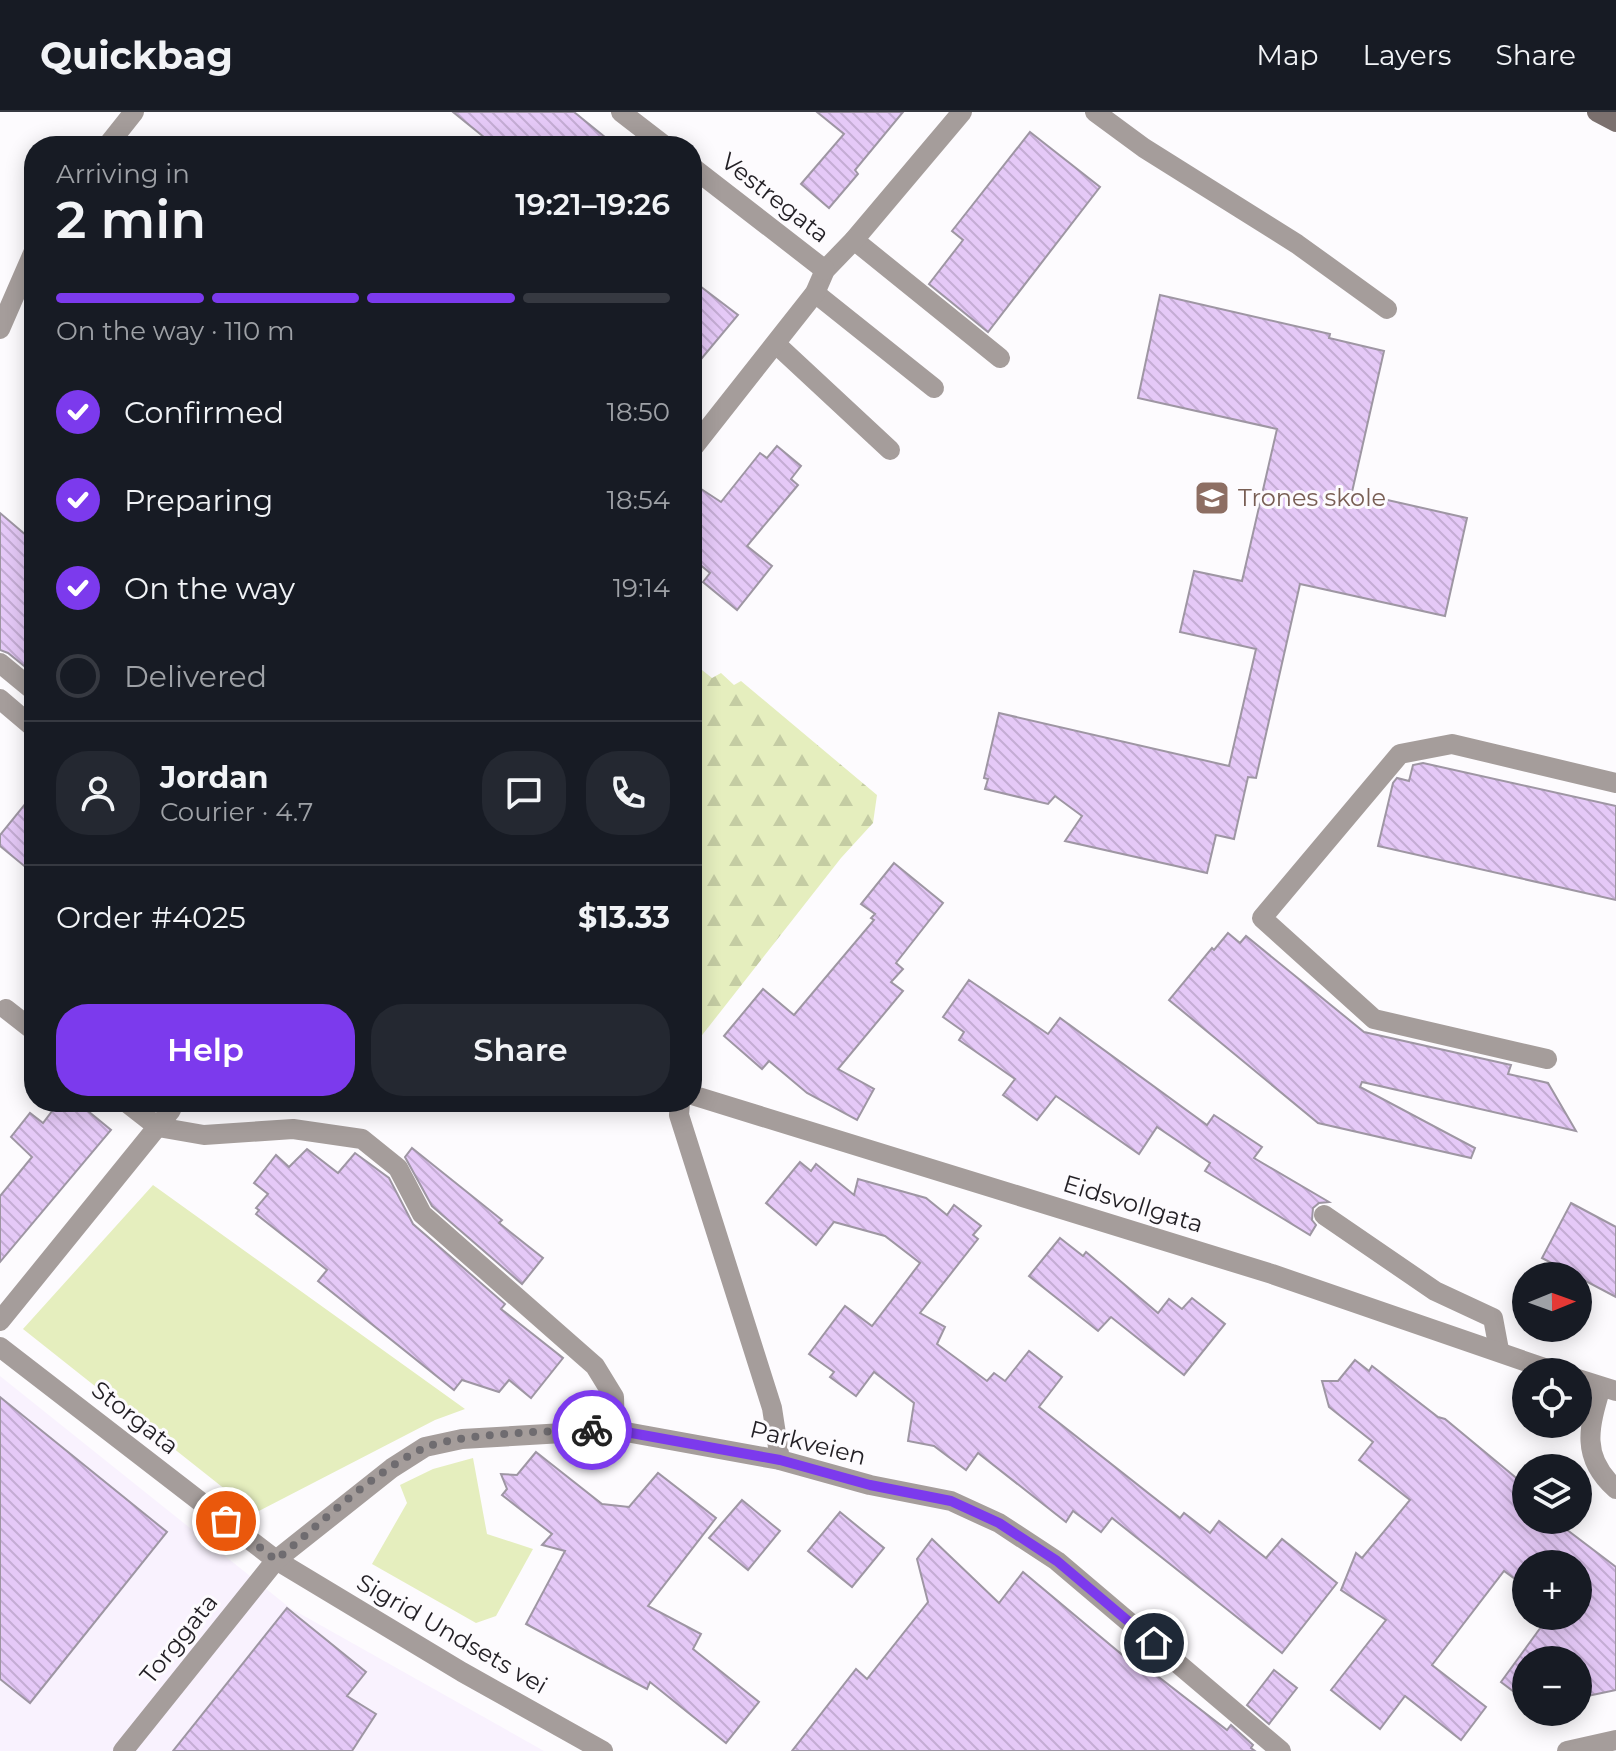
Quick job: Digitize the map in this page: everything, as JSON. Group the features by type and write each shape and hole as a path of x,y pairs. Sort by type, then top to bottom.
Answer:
{"street":[{"path":"115,136 134,112"},
{"path":"621,112 652,136"},
{"path":"702,436 815,293 825,270 962,112"},
{"path":"1095,112 1144,148 1297,244 1387,309"},
{"path":"1597,112 1616,122"},
{"name":"Vestregata","path":"702,175 825,270"},
{"path":"854,240 1000,358"},
{"path":"0,329 24,274"},
{"path":"815,293 934,388"},
{"path":"776,344 890,450"},
{"path":"0,663 24,683"},
{"path":"0,699 24,719"},
{"path":"1547,1059 1374,1019 1262,918 1400,754 1452,744 1616,783"},
{"path":"6,1009 24,1023"},
{"name":"Eidsvollgata","path":"702,1098 1272,1274 1520,1358"},
{"path":"139,1112 158,1127 204,1135 293,1129 362,1139 398,1168 422,1214 595,1366 614,1397 615,1430"},
{"path":"0,1321 169,1112"},
{"path":"679,1112 772,1408 780,1460"},
{"path":"1324,1215 1435,1291 1493,1318 1499,1350"},
{"name":"Storgata","path":"0,1347 276,1560"},
{"path":"1608,1389 1589,1428 1600,1475 1616,1489"},
{"name":"Parkveien","path":"276,1560 392,1468 425,1447 462,1439 615,1430 780,1460 870,1485 951,1501 999,1523 1057,1561 1281,1751"},
{"name":"Torggata","path":"123,1751 276,1560"},
{"name":"Sigrid Undsets vei","path":"276,1560 462,1672 603,1751"},
{"path":"1567,1751 1616,1740"}],"shaded area":[{"path":"0,1376 290,1608 544,1751 0,1751"}],"green space":[{"path":"702,670 712,678 721,673 734,685 741,681 877,795 873,823 841,858 702,1035"},
{"path":"153,1185 465,1409 435,1420 255,1513 23,1329"},
{"path":"473,1458 487,1534 533,1549 496,1616 476,1623 372,1564 407,1503 400,1485 433,1469"}],"building":[{"path":"453,112 574,112 604,136 483,136"},
{"path":"817,112 903,112 855,170 858,174 829,208 801,184 844,134"},
{"path":"1030,132 1100,187 988,332 929,284 963,240 952,231"},
{"path":"702,288 738,315 702,358"},
{"path":"1160,295 1330,334 1329,338 1384,351 1352,492 1467,518 1445,616 1300,584 1256,778 1248,777 1234,839 1216,835 1207,873 1065,841 1082,816 1055,796 1048,804 985,789 988,779 984,778 999,713 1229,766 1256,649 1180,632 1194,571 1242,581 1277,429 1138,398"},
{"path":"777,446 801,466 791,479 798,485 747,546 772,566 737,610 703,582 710,573 702,566 702,490 721,502 760,453 767,458"},
{"path":"0,513 24,533 24,666 0,650"},
{"path":"1423,763 1616,806 1616,900 1378,846 1393,783 1397,778 1409,781 1413,765"},
{"path":"24,805 24,866 0,846 0,835"},
{"path":"894,863 943,903 896,963 903,969 891,982 903,991 838,1069 874,1089 857,1120 807,1093 769,1061 762,1069 724,1036 763,989 794,1015 874,920 871,918 875,914 861,904"},
{"path":"1228,933 1240,943 1246,936 1364,1032 1511,1065 1508,1074 1548,1083 1576,1131 1362,1082 1360,1087 1475,1148 1471,1158 1318,1123 1169,1000"},
{"path":"969,980 1048,1034 1060,1018 1207,1125 1214,1115 1262,1147 1254,1158 1329,1202 1319,1203 1313,1208 1312,1220 1316,1225 1310,1235 1205,1171 1210,1163 1157,1127 1139,1154 1056,1096 1037,1120 1003,1095 1015,1079 959,1040 964,1032 943,1017"},
{"path":"51,1112 89,1112 111,1130 0,1262 0,1196 32,1157 11,1137 30,1113 43,1123"},
{"path":"412,1148 502,1220 499,1223 543,1258 522,1284 432,1206 405,1157"},
{"path":"307,1149 338,1173 355,1153 389,1178 413,1224 505,1304 501,1309 563,1358 531,1398 509,1380 499,1392 462,1380 454,1390 318,1281 327,1270 256,1214 259,1210 256,1208 268,1194 254,1183 276,1155 289,1167"},
{"path":"800,1162 811,1171 816,1164 854,1195 858,1179 926,1198 947,1215 954,1205 981,1226 973,1235 978,1239 920,1313 945,1327 937,1344 987,1381 994,1373 1005,1381 1029,1351 1062,1377 1039,1407 1180,1518 1184,1513 1210,1533 1219,1521 1266,1558 1282,1539 1337,1583 1282,1653 1112,1518 1101,1532 1073,1511 1066,1522 978,1453 966,1470 934,1446 908,1441 914,1403 874,1372 856,1396 830,1377 834,1372 809,1354 845,1306 872,1326 920,1263 885,1236 834,1222 816,1245 766,1203"},
{"path":"1571,1203 1616,1227 1616,1297 1592,1284 1592,1262 1550,1262 1542,1258"},
{"path":"1060,1238 1083,1256 1086,1252 1158,1313 1169,1299 1182,1309 1192,1298 1225,1324 1184,1375 1111,1317 1098,1331 1029,1276"},
{"path":"1355,1360 1369,1371 1372,1366 1438,1417 1445,1419 1512,1474 1512,1534 1572,1534 1616,1567 1616,1690 1592,1695 1592,1646 1527,1646 1539,1630 1592,1630 1592,1550 1512,1550 1512,1577 1504,1571 1432,1665 1486,1707 1461,1740 1405,1696 1380,1729 1331,1690 1386,1620 1341,1590 1356,1553 1362,1558 1410,1500 1359,1460 1373,1442 1329,1407 1322,1381 1338,1381"},
{"path":"0,1397 167,1532 30,1703 0,1679"},
{"path":"536,1452 602,1504 629,1507 658,1473 716,1518 648,1606 701,1634 693,1649 759,1702 726,1743 650,1682 647,1689 526,1624 565,1551 542,1545 552,1534 502,1495 507,1489 501,1474 517,1475"},
{"path":"742,1500 780,1531 748,1570 709,1538"},
{"path":"840,1512 884,1548 852,1587 808,1551"},
{"path":"932,1539 999,1603 1023,1572 1126,1658 1129,1654 1227,1730 1231,1725 1253,1745 1251,1748 1255,1751 792,1751 856,1669 867,1679 928,1602 917,1559"},
{"path":"287,1608 366,1672 347,1696 376,1714 352,1751 173,1751"},
{"path":"1512,1667 1512,1690 1501,1682"},
{"path":"1274,1670 1297,1688 1269,1724 1247,1705"}],"way so far":[{"path":"226,1521 276,1560 349,1500 425,1447 462,1439 592,1430"}],"place":[{"name":"Trones skole","path":"1212,498"}],"route":[{"path":"592,1430 615,1430 780,1460 870,1485 951,1501 999,1523 1057,1561 1154,1643"}]}
